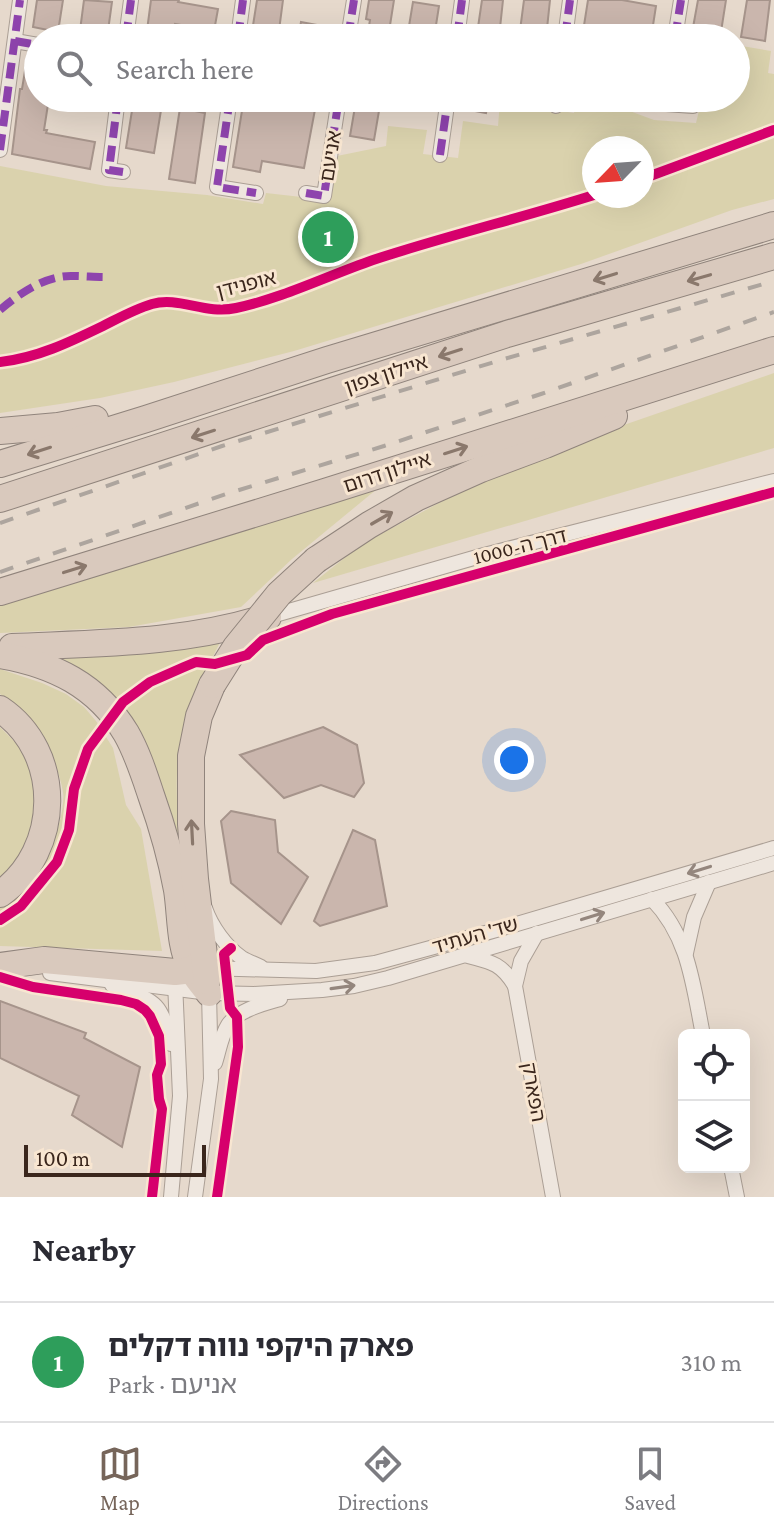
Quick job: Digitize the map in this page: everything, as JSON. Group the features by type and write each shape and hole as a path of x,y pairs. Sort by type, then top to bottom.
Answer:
{"highway":[{"path":"0,464 327,360 769,228"},
{"name":"איילון צפון","path":"0,499 507,334 774,256"},
{"path":"194,975 191,756 199,716 212,685 236,647 279,594 316,560 416,498 773,350"},
{"name":"איילון דרום","path":"0,592 773,350"},
{"path":"0,431 58,426 139,411 327,360"},
{"path":"0,648 125,643 184,637 268,617"},
{"path":"0,655 47,666 73,679 111,712 127,734 143,771 194,975"},
{"path":"0,709 20,727 39,757 45,773 48,806 43,836 30,864 0,894"},
{"path":"0,966 44,960 194,975"}],"street":[{"path":"0,150 20,0"},
{"path":"128,24 131,0"},
{"path":"240,24 243,0"},
{"path":"350,24 354,0"},
{"path":"459,24 462,0"},
{"path":"567,24 570,0"},
{"path":"677,24 681,0"},
{"path":"15,41 24,43"},
{"path":"116,112 109,170 123,172"},
{"path":"228,112 217,187 256,193"},
{"name":"אניעם","path":"306,193 324,196 337,112"},
{"path":"440,155 446,112"},
{"name":"דרך ה-1000","path":"268,617 484,555 774,481"},
{"name":"שד' העתיד","path":"0,966 94,978 316,971 375,963 774,848"},
{"name":"שד' העתיד","path":"194,975 254,994 354,986 774,863"},
{"path":"195,879 208,916 228,945 242,958 268,971"},
{"path":"686,953 694,917 709,882"},
{"path":"652,899 666,913 686,953 702,1029"},
{"name":"הפארק","path":"537,933 521,961 515,986 553,1197"},
{"path":"465,955 493,962 506,972 515,986"},
{"path":"194,975 211,1079"},
{"path":"171,1197 194,975"},
{"path":"94,978 157,1004 166,1022 180,1096"},
{"path":"195,1197 211,1079 228,1024 259,1005 302,992"},
{"path":"732,1173 737,1197"}],"shaded area":[{"path":"750,47 771,51 768,73 774,74 774,199 732,210 581,264 294,351 100,398 0,413 0,166 106,186 207,195 263,204 266,193 328,200 337,156 386,146 388,126 427,130 423,154 458,158 463,121 498,126 499,112 632,112 654,120 696,123 699,112 750,112"},
{"path":"774,373 774,448 313,583 362,544 514,463"},
{"path":"377,489 292,559 241,607 129,627 0,633 0,606 304,508"},
{"path":"223,637 199,686 182,738 177,773 179,843 150,753 127,711 112,694 94,681 32,653"},
{"path":"0,669 66,694 84,707 113,748 126,805 141,829 162,951 0,946 0,908 23,889 41,866 59,825 63,797 55,764 40,737 22,713 0,694"},
{"path":"0,727 20,747 31,773 36,802 27,846 0,881"}],"building":[{"path":"37,0 63,0 59,24 33,24"},
{"path":"84,0 112,2 109,24 81,24"},
{"path":"151,0 179,0 218,9 215,24 148,24"},
{"path":"257,0 283,0 280,24 253,24"},
{"path":"369,0 394,0 390,24 369,24 370,20 366,19"},
{"path":"482,0 503,0 500,24 478,24"},
{"path":"524,0 550,0 547,24 521,24"},
{"path":"588,0 622,0 656,6 653,24 584,24"},
{"path":"698,0 726,0 722,24 694,24"},
{"path":"747,0 770,0 765,41 750,38 750,24 743,24"},
{"path":"413,2 439,6 436,24 409,24"},
{"path":"24,77 24,112 47,112 46,133 95,142 90,169 12,154"},
{"path":"132,112 161,112 154,153 126,148"},
{"path":"179,112 205,113 195,183 169,179"},
{"path":"242,112 315,112 304,168 262,161 260,172 233,167"},
{"path":"354,112 379,112 374,140 350,136"},
{"path":"323,727 357,745 364,783 354,797 321,785 284,798 240,755"},
{"path":"231,811 275,820 278,852 308,877 281,924 231,883 221,821"},
{"path":"353,830 375,840 387,906 320,926 314,921"},
{"path":"0,1001 86,1033 84,1038 140,1067 122,1147 72,1115 79,1096 0,1058"}],"railway":[{"path":"0,523 222,446 504,359 774,281"},
{"path":"0,572 226,494 541,394 774,312"}],"marked path":[{"path":"0,150 20,0"},
{"path":"128,24 131,0"},
{"path":"240,24 243,0"},
{"path":"350,24 354,0"},
{"path":"459,24 462,0"},
{"path":"567,24 570,0"},
{"path":"677,24 681,0"},
{"path":"15,41 24,43"},
{"path":"116,112 109,170 123,172"},
{"path":"228,112 217,187 256,193"},
{"path":"306,193 324,196 337,112"},
{"path":"440,155 446,112"},
{"path":"0,310 25,292 53,278 105,277"}],"cycle path":[{"path":"654,175 774,130"},
{"name":"אופנידן","path":"0,362 53,348 152,304 172,302 225,310 253,304 373,260 582,198"},
{"path":"0,920 21,906 57,862 69,830 74,789 88,749 123,702 150,682 196,662 215,664 247,655 263,640 332,614 774,492"},
{"path":"217,1197 238,1047 237,1017 230,1008 224,954 231,948"},
{"path":"0,977 33,987 121,1000 136,1004 150,1016 159,1036 161,1064 157,1075 162,1109 152,1197"}],"place":[{"name":"פארק היקפי נווה דקלים","path":"328,237"}]}
